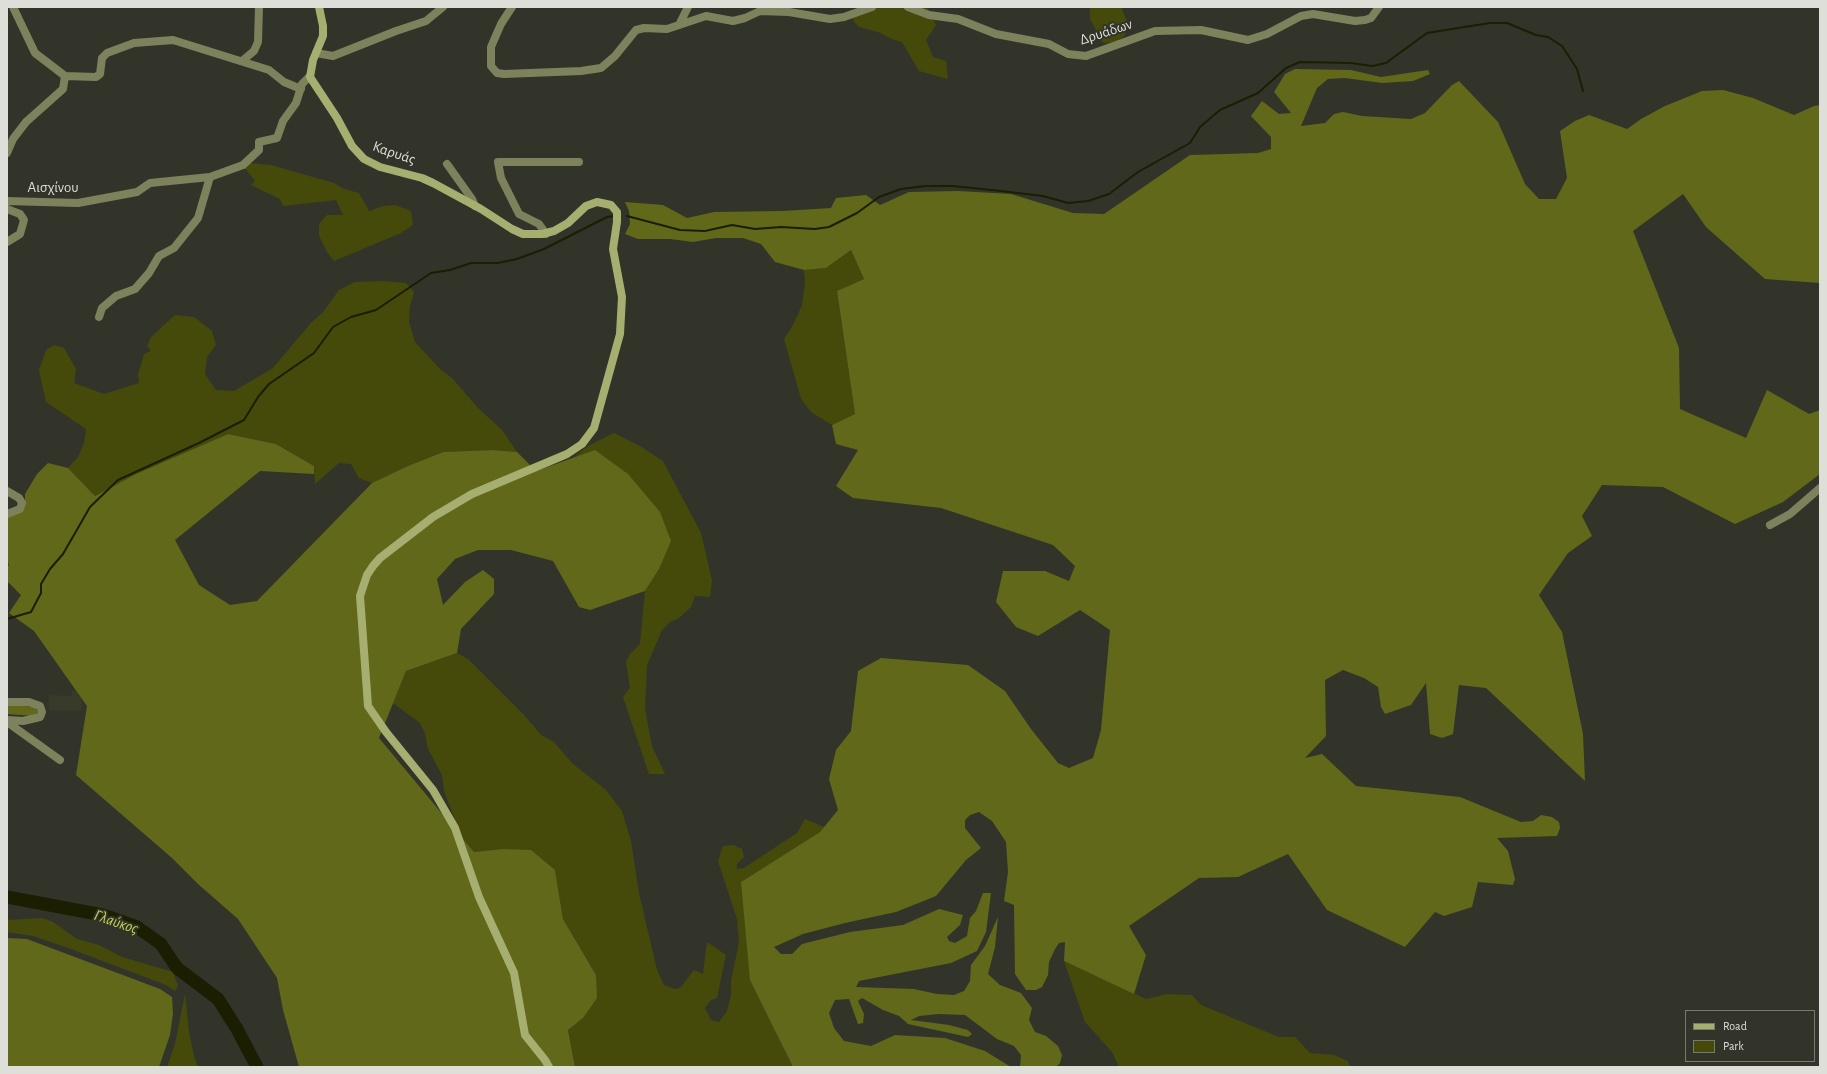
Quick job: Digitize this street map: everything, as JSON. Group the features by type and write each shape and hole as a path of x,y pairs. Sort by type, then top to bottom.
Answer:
{"street":[{"path":"13,7 35,53 66,76 96,77 100,74 102,58 106,52 139,42 173,40 269,70 284,82 301,89 304,81 310,76 310,70 316,52 321,43 323,31 319,7"},
{"path":"242,61 254,51 258,42 259,7"},
{"path":"316,52 333,56 396,30 426,21 443,7"},
{"path":"512,7 501,24 491,46 491,66 497,73 574,71 601,68 615,56 636,30 644,28 667,29 706,16 739,20 760,11 789,12 822,18 837,18 872,7"},
{"path":"679,24 688,7"},
{"name":"Δρυάδων","path":"908,7 929,15 958,19 996,34 1048,44 1068,54 1086,56 1155,31 1201,30 1248,40 1267,34 1302,16 1313,14 1355,21 1365,20 1372,18 1379,7"},
{"path":"7,153 13,139 26,122 63,89 66,76"},
{"name":"Καρυάς","path":"310,76 338,118 350,143 362,157 380,166 427,180 475,206 519,233 546,234"},
{"name":"Αισχίνου","path":"7,201 78,203 137,192 150,183 210,177 243,165 259,150 259,142 277,138 283,121 294,106 301,89"},
{"path":"549,1067 546,1060 525,1036 514,973 478,897 455,828 433,790 386,732 368,706 360,596 367,575 377,562 433,517 472,494 567,454 582,444 594,428 620,334 622,297 614,249 617,212 608,203 594,202 584,207 565,225 546,234 539,224 519,214 501,178 498,162 579,162"},
{"path":"447,164 472,199 475,206"},
{"path":"99,317 102,308 116,296 135,289 149,272 159,256 174,248 198,218 210,177"},
{"path":"7,209 20,214 24,220 20,234 7,242"},
{"path":"1770,525 1790,514 1820,488"},
{"path":"7,491 18,498 22,503 20,509 7,514"},
{"path":"7,702 29,702 40,706 42,712 40,717 23,721 7,721"},
{"path":"7,721 60,760"}],"shaded area":[{"path":"72,691 78,691 78,696 82,696 81,711 49,710 49,695 71,696"}],"green space":[{"path":"860,7 927,7 936,25 926,40 933,57 946,61 948,79 919,71 902,42 894,40 878,32 859,27 854,22 852,17"},
{"path":"1090,7 1121,7 1129,26 1125,35 1116,42 1103,43 1090,19"},
{"path":"1295,69 1351,70 1381,77 1428,70 1430,74 1413,81 1382,83 1345,78 1328,79 1317,88 1301,126 1325,123 1334,114 1343,112 1362,116 1411,119 1425,113 1452,85 1459,81 1498,122 1525,184 1539,199 1556,199 1567,178 1560,131 1575,121 1589,115 1627,129 1641,119 1665,106 1702,91 1723,90 1753,98 1794,115 1814,106 1820,105 1820,283 1765,279 1706,227 1683,194 1633,231 1679,348 1680,409 1746,438 1767,390 1809,414 1820,410 1820,474 1783,502 1735,524 1663,487 1602,485 1582,516 1592,536 1568,553 1539,595 1562,632 1583,734 1585,781 1486,688 1459,685 1453,734 1442,738 1430,734 1426,683 1411,705 1385,714 1381,707 1378,687 1364,678 1343,670 1325,680 1326,736 1305,758 1322,754 1356,786 1460,797 1521,822 1533,821 1541,815 1552,817 1559,822 1560,828 1557,836 1497,838 1508,851 1515,879 1513,885 1478,882 1472,907 1444,916 1435,912 1405,947 1327,910 1288,854 1238,877 1199,878 1129,926 1146,955 1134,994 1064,961 1065,942 1059,943 1055,949 1049,962 1048,975 1042,987 1036,990 1026,990 1015,974 1014,905 1004,901 1008,872 1006,842 992,821 979,812 970,815 965,820 965,828 981,848 966,860 936,896 896,912 803,934 774,947 781,954 792,954 802,944 850,932 903,925 939,909 963,915 960,925 947,937 949,941 955,943 967,936 970,918 976,911 983,893 991,893 986,932 977,951 951,963 859,981 856,987 914,989 937,994 954,995 964,991 970,981 971,965 985,946 998,917 995,947 988,974 1000,985 1021,993 1032,1008 1029,1020 1035,1032 1046,1036 1058,1046 1062,1055 1060,1063 1056,1067 1020,1067 1021,1055 1014,1046 997,1039 965,1015 939,1014 919,1016 911,1020 949,1025 968,1030 972,1034 968,1037 908,1024 899,1016 883,1010 862,998 858,1001 864,1014 863,1023 858,1024 849,999 835,1000 829,1013 834,1028 844,1041 871,1046 895,1035 945,1038 985,1051 1011,1067 793,1067 750,980 741,882 820,832 838,810 829,779 836,750 851,731 858,671 881,658 968,665 1005,691 1031,729 1058,763 1069,768 1093,758 1101,730 1110,630 1080,610 1038,636 1016,627 996,602 1003,571 1045,571 1069,581 1075,566 1053,545 941,508 853,498 836,486 858,450 836,444 832,425 855,414 837,291 864,279 851,250 826,268 804,270 775,262 761,244 743,238 716,238 693,242 670,239 638,239 625,234 630,224 629,211 625,202 663,205 687,218 714,212 783,211 831,208 836,198 866,195 880,205 909,192 958,191 1011,194 1073,213 1104,214 1190,155 1258,153 1271,149 1271,137 1251,116 1262,101 1279,114 1291,113 1274,92 1285,74"},
{"path":"248,163 271,165 334,183 344,189 359,193 369,211 383,206 395,205 411,211 413,225 401,233 334,261 327,252 319,236 319,224 327,215 343,215 336,200 283,206 280,199 251,185 255,181 244,167"},
{"path":"851,250 864,279 837,291 855,414 832,425 811,412 801,399 784,339 793,325 802,305 805,283 804,270 826,268"},
{"path":"384,281 406,283 414,292 410,306 409,322 415,342 440,369 453,379 477,407 502,430 517,452 492,450 443,452 372,483 359,478 351,464 339,463 315,484 314,466 276,444 228,434 136,474 95,496 68,468 78,457 84,443 86,429 46,402 39,370 46,350 54,345 64,348 76,369 74,383 104,394 139,383 138,375 144,354 151,351 147,346 151,337 175,315 194,317 212,331 216,345 207,357 205,374 216,390 234,391 273,368 310,324 324,311 339,290 355,282"},
{"path":"614,433 640,446 663,461 701,533 712,580 710,597 695,596 691,607 679,618 670,622 662,630 647,665 645,709 652,746 665,774 649,774 623,697 630,688 626,662 630,654 640,644 645,591 659,569 572,459 588,446"},
{"path":"228,434 276,444 314,466 314,474 260,471 175,540 199,585 230,605 257,601 372,483 443,452 492,450 517,452 536,471 595,450 628,474 660,512 671,541 659,569 645,591 590,610 579,607 553,561 511,550 478,550 455,559 437,579 443,605 465,582 483,570 494,579 494,594 461,629 457,653 406,671 379,738 474,852 502,849 531,850 555,870 563,919 596,975 597,998 583,1018 568,1030 575,1067 299,1067 283,1010 277,978 238,919 198,884 172,858 76,775 87,706 34,631 9,613 21,595 7,581 7,567 9,565 7,560 7,516 25,504 25,494 37,474 48,463 68,468 95,496 136,474"},
{"path":"457,653 468,659 524,715 541,735 554,742 573,764 606,790 622,811 631,841 639,893 657,970 664,985 674,989 680,988 694,970 703,974 707,942 726,955 717,998 711,1000 705,1008 711,1020 719,1022 727,1011 739,942 737,919 718,861 723,846 733,845 742,849 744,857 737,864 737,869 744,868 797,833 805,819 824,827 820,832 741,882 780,1041 793,1067 575,1067 568,1030 583,1018 596,975 563,919 555,870 502,849 474,852 461,836 444,791 442,775 428,749 425,733 420,723 393,703 406,671"},
{"path":"7,704 35,707 38,712 34,716 7,714"},
{"path":"42,918 53,922 77,939 99,945 122,957 173,972 178,986 175,991 166,985 71,949 33,936 7,932 7,920"},
{"path":"7,938 27,939 160,989 172,997 173,1014 170,1035 159,1067 7,1067"},
{"path":"1064,961 1146,999 1167,994 1192,995 1201,1005 1279,1037 1295,1037 1310,1053 1334,1055 1348,1061 1350,1067 1119,1067 1112,1052 1085,1022"},
{"path":"185,994 189,1032 198,1067 167,1067 175,1044"}],"waterway":[{"path":"627,216 680,230 705,231 732,225 755,229 781,227 815,229 829,227 857,213 879,197 901,189 926,186 953,186 1043,196 1068,203 1088,201 1109,194 1138,172 1190,143 1200,127 1220,110 1258,93 1286,68 1300,62 1351,63 1372,66 1386,63 1427,33 1490,23 1507,23 1536,35 1548,37 1562,46 1577,69 1583,91"},
{"path":"7,619 31,612 41,593 41,584 50,569 63,554 90,507 118,480 199,443 244,420 258,397 269,384 314,353 333,327 351,317 376,310 431,273 450,270 471,263 498,263 517,259 544,249 607,217 614,216"},
{"name":"Γλαύκος","path":"7,897 103,915 137,927 161,944 177,968 218,999 237,1029 257,1067"}]}
